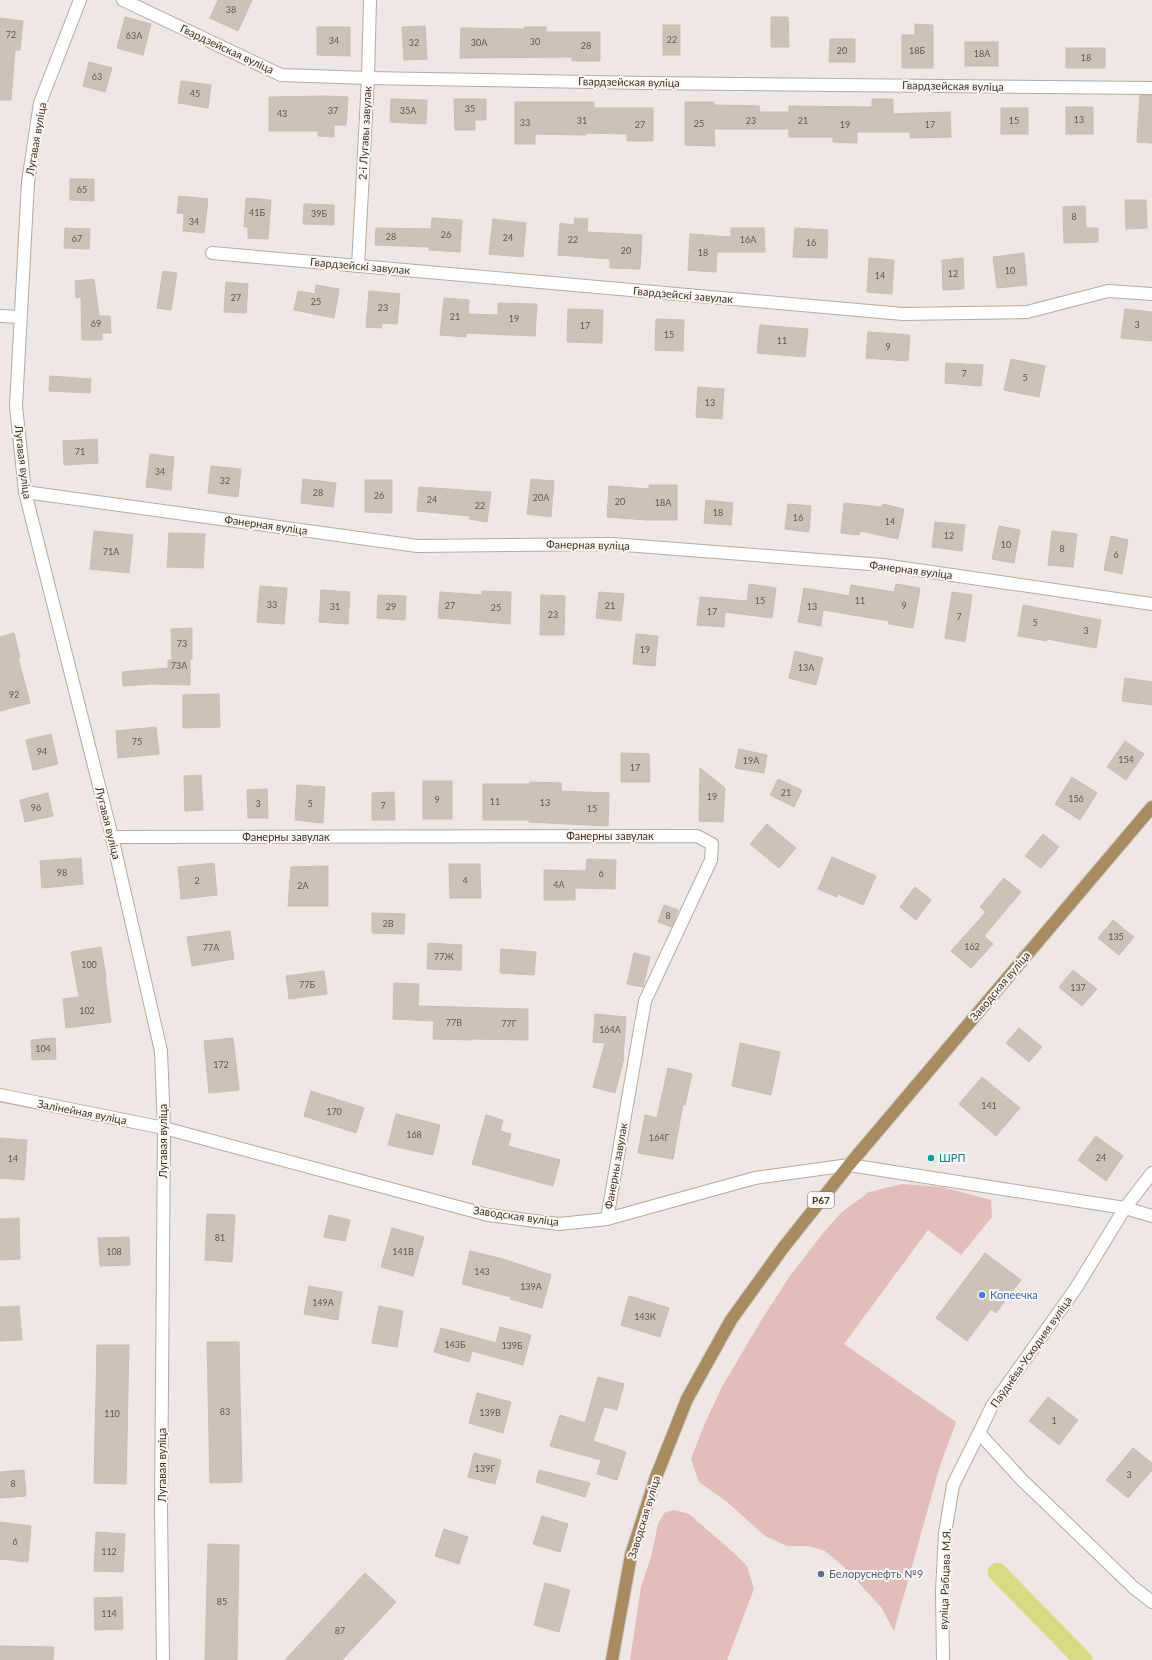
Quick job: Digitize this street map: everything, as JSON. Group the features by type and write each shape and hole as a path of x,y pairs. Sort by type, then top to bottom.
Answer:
{"main road":[{"name":"Заводская вуліца","path":"612,1660 631,1555 656,1478 687,1399 731,1320 783,1248 849,1164 1152,807"}],"street":[{"name":"Лугавая вуліца","path":"80,0 40,103 28,182 16,406 25,492 112,837 161,1051 164,1128 161,1502 163,1660"},
{"name":"Гвардзейская вуліца","path":"123,0 281,75 644,83 1152,88"},
{"name":"2-і Лугавы завулак","path":"358,266 368,78 370,0"},
{"name":"Гвардзейскі завулак","path":"212,253 903,314 1027,312 1108,291 1152,294"},
{"path":"0,316 20,317"},
{"name":"Фанерная вуліца","path":"25,492 417,546 612,544 883,565 1152,604"},
{"name":"Фанерны завулак","path":"112,837 697,836 712,844 711,860 645,1002 607,1219"},
{"name":"Залінейная вуліца","path":"0,1095 164,1128"},
{"name":"Заводская вуліца","path":"164,1128 488,1215 559,1224 607,1219 755,1178 849,1164"},
{"path":"849,1164 1125,1208 1152,1216"},
{"name":"Паўднёва-Усходняя вуліца","path":"979,1433 992,1406 1076,1288 1125,1208 1152,1173"},
{"path":"979,1433 1021,1479 1133,1587 1152,1602"},
{"name":"вуліца Рабцава М.Я.","path":"943,1660 942,1591 945,1533 953,1485 979,1433"}],"shaded area":[{"path":"902,1184 942,1187 991,1200 992,1217 961,1255 928,1230 844,1344 956,1422 939,1469 894,1631 881,1607 843,1566 825,1551 808,1546 787,1546 765,1536 726,1501 699,1482 691,1459 704,1425 722,1387 762,1319 790,1276 823,1233 842,1212 869,1192"},
{"path":"674,1510 689,1514 747,1566 754,1589 727,1660 630,1660 641,1587 651,1557 658,1524 664,1513"}],"building":[{"path":"218,0 252,0 238,31 210,18"},
{"path":"125,17 151,24 143,55 117,48"},
{"path":"771,17 788,17 789,47 771,47"},
{"path":"0,18 23,21 20,50 15,50 11,100 0,100"},
{"path":"915,24 933,25 933,68 902,68 902,35 915,35"},
{"path":"663,25 680,25 680,55 663,55"},
{"path":"425,26 427,59 404,60 402,27"},
{"path":"317,27 350,27 350,56 317,55"},
{"path":"524,27 546,27 546,32 600,32 600,61 572,61 572,57 460,58 461,28 524,29"},
{"path":"830,39 855,39 855,62 829,62"},
{"path":"965,42 998,42 998,66 965,66"},
{"path":"1066,48 1105,48 1105,68 1066,68"},
{"path":"89,62 112,68 105,92 83,86"},
{"path":"181,81 211,85 208,108 178,103"},
{"path":"1140,95 1152,95 1152,143 1137,142"},
{"path":"269,97 348,97 346,125 334,125 334,137 318,136 318,131 269,131"},
{"path":"391,99 427,100 426,124 390,122"},
{"path":"454,99 486,99 486,120 475,120 475,130 455,130"},
{"path":"872,99 893,99 893,114 950,112 951,137 910,138 910,132 857,132 857,143 833,142 833,137 789,137 789,129 714,129 715,146 685,145 685,102 714,102 714,105 759,106 760,112 789,112 789,106 872,107"},
{"path":"515,102 594,102 594,108 653,108 653,141 627,141 627,134 535,134 535,144 515,144"},
{"path":"1066,107 1093,107 1093,134 1066,134"},
{"path":"1001,108 1028,108 1028,134 1001,134"},
{"path":"70,179 94,179 94,201 70,200"},
{"path":"179,196 208,199 204,233 183,231 184,214 177,213"},
{"path":"246,198 271,200 268,239 248,238 248,227 244,227"},
{"path":"1125,200 1146,200 1147,228 1126,229"},
{"path":"304,204 334,205 334,225 303,224"},
{"path":"1085,206 1086,228 1098,228 1098,242 1064,243 1063,207"},
{"path":"432,218 462,220 460,252 429,250 429,247 375,245 376,228 431,229"},
{"path":"575,218 588,219 587,232 642,235 640,269 610,268 610,259 558,255 560,223 574,225"},
{"path":"493,219 526,223 523,257 489,254"},
{"path":"65,228 90,229 89,249 64,248"},
{"path":"731,228 764,228 765,252 717,252 716,272 688,270 690,234 731,237"},
{"path":"795,228 828,230 827,258 793,257"},
{"path":"1024,253 1027,285 997,288 993,257"},
{"path":"869,258 894,260 892,294 867,292"},
{"path":"963,258 964,289 943,290 942,260"},
{"path":"163,271 177,273 171,310 157,308"},
{"path":"94,279 99,316 110,316 111,333 102,333 102,340 82,340 81,297 76,298 75,281"},
{"path":"226,282 248,284 246,313 224,312"},
{"path":"316,285 339,289 334,318 294,310 298,291 315,294"},
{"path":"369,291 400,294 397,324 382,323 381,328 366,327"},
{"path":"444,298 469,300 468,314 498,315 498,303 537,304 535,336 466,333 466,337 440,335"},
{"path":"568,309 603,310 602,343 567,342"},
{"path":"1125,309 1152,312 1152,341 1121,338"},
{"path":"656,319 684,320 683,351 655,350"},
{"path":"760,325 808,329 805,357 757,353"},
{"path":"868,332 910,335 908,361 866,358"},
{"path":"1011,359 1045,366 1039,397 1004,390"},
{"path":"946,363 983,365 981,386 945,383"},
{"path":"50,376 91,379 90,393 49,391"},
{"path":"698,387 724,389 722,419 696,417"},
{"path":"97,439 98,463 64,465 63,441"},
{"path":"150,454 174,457 171,490 146,487"},
{"path":"211,466 241,469 238,497 208,493"},
{"path":"303,479 336,483 333,507 301,503"},
{"path":"531,479 554,481 551,517 527,514"},
{"path":"365,480 392,480 392,513 365,512"},
{"path":"649,485 677,485 677,520 647,520 607,517 609,486 649,489"},
{"path":"419,487 491,492 487,522 469,519 470,516 417,511"},
{"path":"706,500 733,503 731,525 704,523"},
{"path":"844,503 882,507 883,504 904,509 898,539 860,531 859,535 841,533"},
{"path":"788,504 811,506 809,532 785,529"},
{"path":"935,522 965,525 962,551 932,547"},
{"path":"999,526 1020,530 1014,563 992,559"},
{"path":"94,531 133,535 129,573 90,569"},
{"path":"1052,531 1077,534 1073,567 1048,565"},
{"path":"169,533 205,534 203,568 167,567"},
{"path":"1111,536 1128,540 1122,574 1104,570"},
{"path":"749,584 776,588 772,618 725,612 724,627 697,625 700,597 747,601"},
{"path":"896,584 920,588 913,628 889,624 889,621 823,610 821,626 798,622 804,588 849,596 851,585 894,592"},
{"path":"260,586 287,588 284,624 257,622"},
{"path":"321,590 350,592 348,624 319,622"},
{"path":"482,591 511,592 510,624 438,618 440,592 482,595"},
{"path":"599,592 624,594 621,621 596,618"},
{"path":"952,592 972,595 965,642 945,638"},
{"path":"378,595 406,596 405,620 377,618"},
{"path":"541,595 565,596 564,635 540,635"},
{"path":"1023,605 1101,620 1096,648 1047,639 1047,641 1018,636"},
{"path":"192,628 190,685 151,684 123,686 122,672 168,668 168,660 172,660 171,629"},
{"path":"14,633 20,657 18,658 30,703 0,711 0,637"},
{"path":"636,634 658,636 655,666 633,664"},
{"path":"795,651 823,658 816,685 789,678"},
{"path":"1125,678 1152,682 1152,705 1122,701"},
{"path":"219,694 220,727 183,728 183,695"},
{"path":"156,727 159,754 118,758 116,731"},
{"path":"51,734 58,764 33,770 26,740"},
{"path":"1125,741 1144,754 1126,780 1107,767"},
{"path":"739,749 767,755 764,773 735,768"},
{"path":"621,753 649,754 650,782 621,782"},
{"path":"700,768 725,788 723,822 699,821"},
{"path":"201,775 203,810 185,811 184,776"},
{"path":"1072,777 1097,793 1080,820 1055,804"},
{"path":"778,779 802,790 794,807 770,795"},
{"path":"423,781 452,781 452,819 423,819"},
{"path":"530,782 561,783 561,791 609,793 608,826 529,822 529,820 483,820 483,784 530,784"},
{"path":"297,785 325,787 323,823 295,820"},
{"path":"267,789 268,818 248,818 247,790"},
{"path":"394,792 395,820 372,820 372,793"},
{"path":"48,793 53,816 25,822 20,800"},
{"path":"767,824 796,848 779,868 750,844"},
{"path":"1043,834 1059,847 1041,868 1025,856"},
{"path":"832,857 876,876 863,905 838,894 837,897 818,889"},
{"path":"81,858 83,884 42,888 40,861"},
{"path":"587,859 616,860 615,889 575,888 575,900 544,900 544,870 586,871"},
{"path":"214,863 217,895 181,899 178,867"},
{"path":"449,864 480,864 481,898 450,898"},
{"path":"328,866 328,906 288,906 291,867"},
{"path":"1004,878 1021,892 984,936 993,944 971,968 951,951 986,912 980,907"},
{"path":"915,887 931,900 916,920 900,907"},
{"path":"664,905 678,910 672,927 658,922"},
{"path":"372,913 405,914 404,934 372,933"},
{"path":"1113,920 1134,937 1119,955 1098,938"},
{"path":"230,931 234,959 192,966 187,937"},
{"path":"428,943 462,945 461,970 427,969"},
{"path":"101,947 111,1022 66,1028 63,999 79,997 71,952"},
{"path":"501,949 536,952 534,975 500,973"},
{"path":"634,953 650,957 643,987 627,984"},
{"path":"1073,970 1097,989 1082,1006 1059,987"},
{"path":"324,971 327,994 289,999 286,976"},
{"path":"394,983 419,984 418,1006 528,1009 528,1040 433,1039 434,1021 393,1019"},
{"path":"595,1014 626,1017 624,1058 615,1093 593,1087 605,1043 593,1042"},
{"path":"1019,1028 1042,1047 1029,1062 1006,1043"},
{"path":"55,1038 56,1059 32,1060 31,1040"},
{"path":"233,1038 239,1090 209,1093 204,1041"},
{"path":"740,1043 780,1052 771,1095 732,1086"},
{"path":"668,1068 692,1074 685,1105 683,1104 673,1159 638,1153 645,1115 657,1118"},
{"path":"982,1077 1020,1108 996,1136 959,1104"},
{"path":"311,1091 364,1108 356,1133 304,1116"},
{"path":"396,1114 440,1125 433,1155 388,1145"},
{"path":"486,1115 503,1120 500,1131 511,1134 508,1146 560,1160 553,1186 472,1164"},
{"path":"1096,1136 1123,1156 1106,1181 1078,1160"},
{"path":"0,1138 27,1140 24,1180 0,1178"},
{"path":"207,1214 235,1215 232,1262 205,1260"},
{"path":"329,1215 350,1220 345,1241 324,1237"},
{"path":"19,1218 20,1259 0,1260 0,1219"},
{"path":"392,1228 424,1237 413,1276 381,1267"},
{"path":"129,1237 130,1265 100,1266 98,1238"},
{"path":"470,1251 503,1259 551,1275 542,1308 510,1299 511,1297 462,1284"},
{"name":"Копеечка","path":"985,1253 1021,1280 996,1313 991,1309 967,1341 936,1318"},
{"path":"309,1286 342,1292 338,1320 304,1314"},
{"path":"629,1296 669,1308 660,1337 621,1325"},
{"path":"19,1306 22,1340 0,1341 0,1307"},
{"path":"379,1306 403,1311 397,1347 372,1343"},
{"path":"500,1327 531,1335 523,1365 472,1351 469,1362 434,1352 441,1328 496,1343"},
{"path":"207,1342 239,1342 242,1482 210,1483"},
{"path":"97,1345 129,1345 126,1484 94,1483"},
{"path":"598,1377 624,1384 617,1410 604,1407 593,1441 626,1452 617,1480 597,1474 601,1460 550,1446 560,1415 585,1423"},
{"path":"477,1393 511,1402 503,1433 469,1423"},
{"path":"1048,1397 1078,1420 1059,1445 1029,1421"},
{"path":"1133,1448 1152,1463 1152,1470 1128,1498 1106,1480"},
{"path":"474,1453 501,1460 495,1484 468,1477"},
{"path":"24,1470 26,1496 0,1498 0,1472"},
{"path":"539,1470 590,1483 585,1497 536,1482"},
{"path":"542,1516 568,1524 560,1552 533,1544"},
{"path":"0,1522 31,1526 28,1562 0,1559"},
{"path":"444,1529 468,1537 459,1564 435,1556"},
{"path":"96,1532 125,1534 123,1572 94,1571"},
{"path":"208,1544 239,1545 237,1660 205,1660"},
{"path":"365,1573 396,1602 342,1660 285,1660"},
{"path":"545,1583 570,1590 559,1632 534,1625"},
{"path":"122,1597 123,1629 95,1630 94,1598"},
{"path":"0,1646 54,1647 53,1660 0,1660"}],"waterway":[{"path":"997,1572 1083,1660"}],"place":[{"name":"ШРП","path":"931,1158"},
{"name":"Копеечка","path":"982,1295"},
{"name":"Белоруснефть №9","path":"821,1574"}]}
